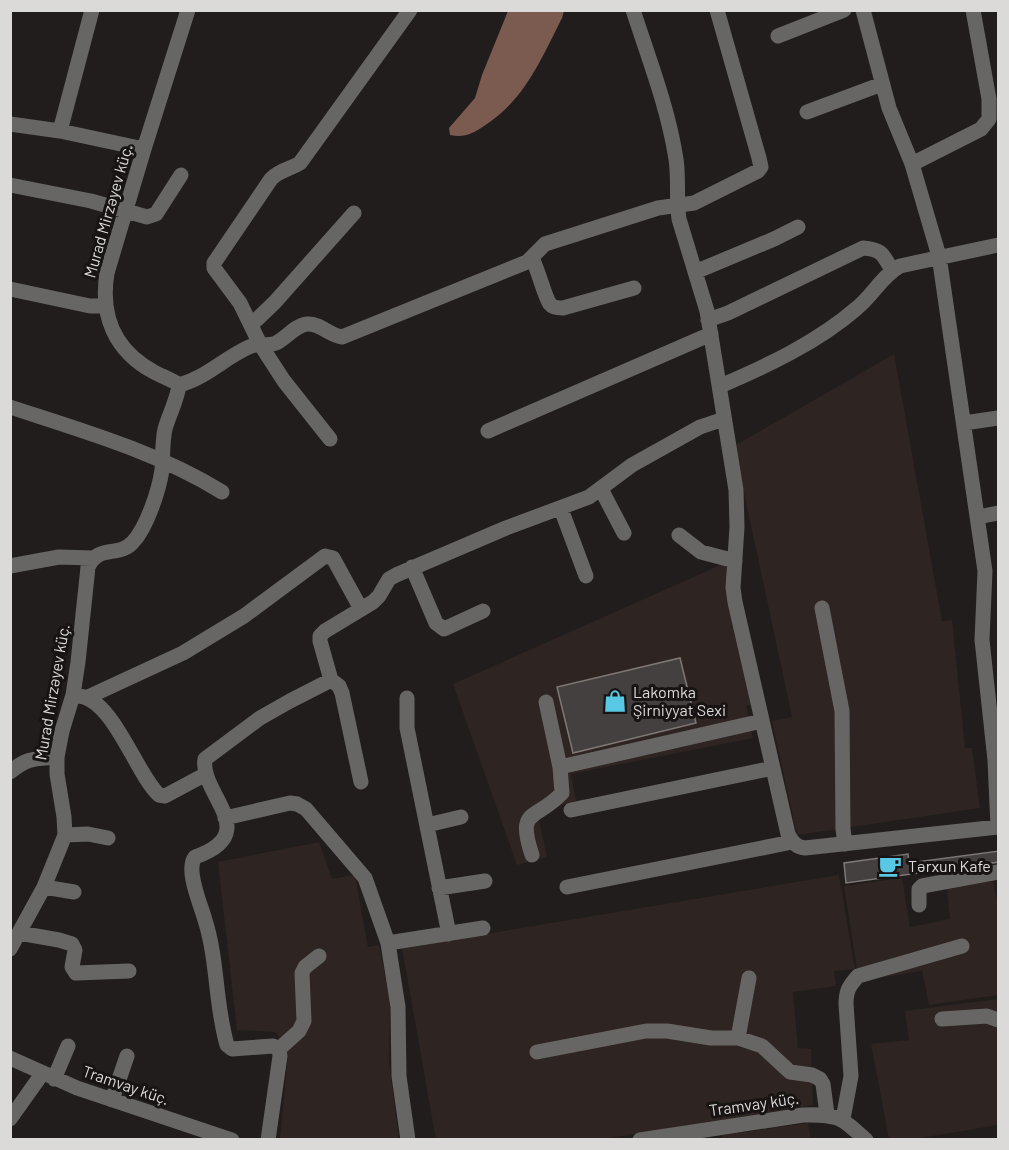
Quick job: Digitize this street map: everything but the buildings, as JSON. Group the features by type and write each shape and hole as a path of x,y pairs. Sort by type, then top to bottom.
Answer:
{"street":[{"path":"60,131 92,10"},
{"name":"Murad Mirzəyev küç.","path":"179,385 132,357 118,339 109,322 104,292 107,273 188,10"},
{"path":"330,439 284,381 260,344 240,303 214,268 214,263 271,179 278,172 293,168 300,163 410,10"},
{"path":"633,10 667,115 677,168 679,187 677,206 683,235 710,327 736,490 737,527 733,588 735,602 788,834 798,847 805,848 999,827 991,659 982,618 985,571 939,256 912,164 892,117 863,10"},
{"path":"10,566 59,557 92,558 100,553 130,545 140,534 160,476 165,429 178,395 179,385 196,380 244,349 260,344 276,343 303,324 310,323 318,325 335,336 342,337 527,262 545,244 644,213 694,203 758,171 760,166 717,10"},
{"path":"778,36 844,10"},
{"path":"912,164 981,129 989,119 982,55 973,10"},
{"path":"807,112 882,84"},
{"path":"10,124 60,131 144,149"},
{"path":"10,185 126,210 147,218 156,214 182,175"},
{"path":"250,324 275,302 354,213"},
{"path":"695,272 774,239 798,226"},
{"path":"720,386 772,362 831,327 857,308 892,270 939,256 999,245"},
{"path":"488,431 710,327 728,313 863,248 876,248 892,270"},
{"path":"532,258 550,304 555,308 563,308 634,288"},
{"path":"10,289 90,306 105,306"},
{"path":"10,407 162,460 194,475 222,492"},
{"path":"964,423 999,418"},
{"path":"361,782 342,693 339,686 331,680 320,636 379,596 389,579 412,567 497,532 589,497 632,465 700,427 724,419"},
{"path":"601,489 624,533"},
{"path":"561,509 586,576"},
{"path":"978,517 999,513"},
{"path":"679,535 701,552 735,561"},
{"path":"206,774 165,796 159,795 112,721 80,696 193,647 244,616 325,556 333,558 361,609"},
{"name":"Murad Mirzəyev küç.","path":"10,949 44,886 65,835 57,757 62,731 80,696 78,662 88,567 92,558"},
{"path":"412,567 436,623 440,627 444,629 483,611"},
{"path":"822,608 842,711 845,844"},
{"path":"279,1049 273,1046 232,1049 227,1045 224,1035 212,947 191,867 195,857 214,849 226,831 225,818 204,764 209,754 260,718 331,680"},
{"path":"406,698 407,728 449,934"},
{"path":"532,855 525,835 525,825 531,817 562,793 560,767 546,702"},
{"path":"560,767 762,721"},
{"path":"10,772 29,759 57,757"},
{"path":"571,810 773,768"},
{"path":"225,818 290,803 297,804 306,809 365,878 388,943 398,1007 399,1076 408,1140"},
{"path":"427,825 461,817"},
{"path":"65,835 88,834 108,838"},
{"path":"567,887 792,842"},
{"path":"919,905 919,889 922,886 999,872"},
{"path":"440,888 485,881"},
{"path":"44,886 74,892"},
{"path":"388,943 483,928"},
{"path":"20,933 72,944 75,950 72,967 76,973 129,971"},
{"path":"843,1119 851,1076 846,1004 846,992 849,986 858,976 962,946"},
{"path":"279,1049 299,1030 304,1021 302,973 305,967 319,956"},
{"path":"738,1038 749,978"},
{"path":"942,1019 987,1016 999,1020"},
{"path":"537,1052 646,1031 667,1031 711,1038 738,1038 762,1046 790,1072 820,1079 823,1084 827,1114"},
{"path":"10,1119 48,1076 68,1046"},
{"path":"268,1140 280,1056 279,1049"},
{"path":"112,1100 127,1056"},
{"name":"Tramvay küç.","path":"10,1058 48,1076 112,1100 232,1140"},
{"name":"Tramvay küç.","path":"640,1140 701,1135 803,1115 827,1114 843,1119 866,1140"}],"shaded area":[{"path":"508,11 564,11 539,63 511,104 476,131 464,136 450,135 449,128 475,98"},
{"path":"894,354 942,621 952,620 965,748 972,748 980,808 797,835 772,721 792,717 734,446"},
{"path":"725,563 753,704 746,706 753,738 571,774 576,801 554,807 539,820 547,857 517,865 453,684"},
{"path":"319,842 332,879 355,875 368,947 379,945 390,1001 389,1063 399,1139 280,1139 288,1054 276,1032 237,1030 218,862"},
{"path":"839,875 855,969 834,971 836,986 793,992 798,1048 811,1049 813,1105 603,1139 436,1140 402,948"},
{"path":"902,878 910,927 950,919 947,888 993,881 998,906 998,995 929,1005 922,971 865,980 858,976 844,886"},
{"path":"998,999 998,1125 915,1139 889,1139 871,1044 909,1040 905,1011"},
{"path":"808,1123 811,1139 723,1139 722,1135"}],"place":[{"name":"Lakomka Şirniyyat Sexi","path":"615,701"},
{"name":"Tərxun Kafe","path":"890,866"}]}
